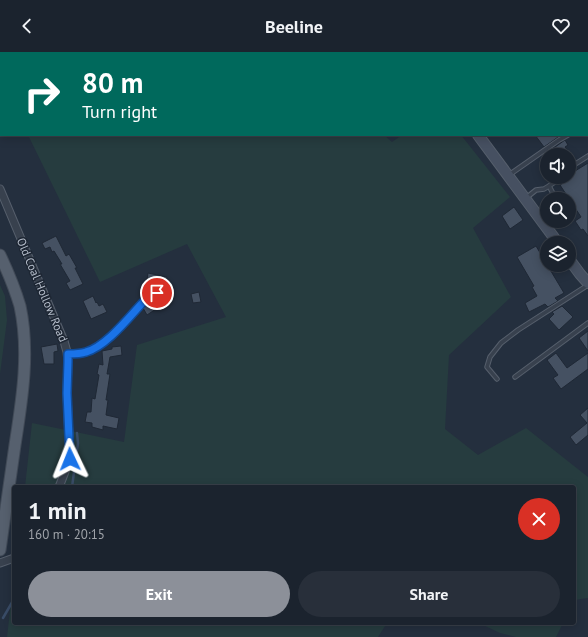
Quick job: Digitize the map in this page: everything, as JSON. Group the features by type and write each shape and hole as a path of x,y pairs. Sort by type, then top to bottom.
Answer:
{"main road":[{"path":"479,136 525,198 540,212"},
{"path":"0,255 12,282 20,306 23,329 24,358 23,386 19,420 0,550"},
{"path":"576,269 588,284"}],"street":[{"name":"Old Coal Hollow Road","path":"0,189 64,340 68,354 67,393 70,459 60,485"},
{"path":"0,563 12,559"}],"lane":[{"path":"508,176 566,136"},
{"path":"576,164 588,156"},
{"path":"525,198 536,190 544,189 552,184"},
{"path":"549,186 552,192"},
{"path":"497,379 487,367 490,357 501,343 518,330 588,284"},
{"path":"68,354 80,354 94,349 105,342 152,294 167,294"},
{"path":"515,377 588,323"}],"green space":[{"path":"28,136 385,136 392,142 401,136 462,136 510,197 473,228 511,297 449,355 445,429 478,455 526,428 588,477 588,598 576,600 576,485 25,485 32,423 124,442 137,345 226,317 187,244 100,282"},
{"path":"0,285 5,296 7,320 0,374"},
{"path":"12,594 12,625 386,625 378,637 7,637"},
{"path":"483,625 562,625 556,637 516,637 500,633"}],"building":[{"path":"536,136 560,136 544,147"},
{"path":"565,140 568,145 566,148 554,148"},
{"path":"588,163 588,236 583,229 581,230 576,222 576,220 581,217 576,209 576,192 565,192 560,185 576,184 576,170"},
{"path":"514,207 523,220 510,229 502,216"},
{"path":"56,236 66,256 69,254 77,268 75,268 83,284 70,290 66,283 70,281 60,264 62,264 54,251 52,252 50,247 45,249 42,243"},
{"path":"536,246 540,253 540,272 551,272 564,293 555,298 558,301 548,307 545,304 529,312 525,303 537,296 532,287 534,286 517,257"},
{"path":"148,273 167,277 165,285 153,283 153,281 147,280"},
{"path":"199,292 201,302 193,303 191,294"},
{"path":"93,296 96,303 97,302 99,306 103,304 107,312 91,319 83,301"},
{"path":"155,299 159,307 147,315 143,308"},
{"path":"562,306 573,317 559,330 549,319 554,314 552,312"},
{"path":"588,331 588,351 579,338"},
{"path":"57,344 58,351 54,352 54,364 44,364 41,347"},
{"path":"121,346 122,355 110,357 107,374 110,374 106,400 108,400 106,415 119,418 117,429 103,426 103,430 92,427 92,423 85,422 87,412 91,412 92,398 95,399 99,375 97,374 99,364 103,365 102,351 112,349 112,347"},
{"path":"556,353 567,368 588,353 588,369 561,389 553,378 558,375 547,360"},
{"path":"588,408 588,435 576,445 570,437 587,423 580,415"}],"waterway":[{"path":"72,485 78,443 77,433"},
{"path":"3,618 12,602"}],"route":[{"path":"70,459 67,393 68,354 88,352 105,342 148,297 154,293 157,293"}]}
